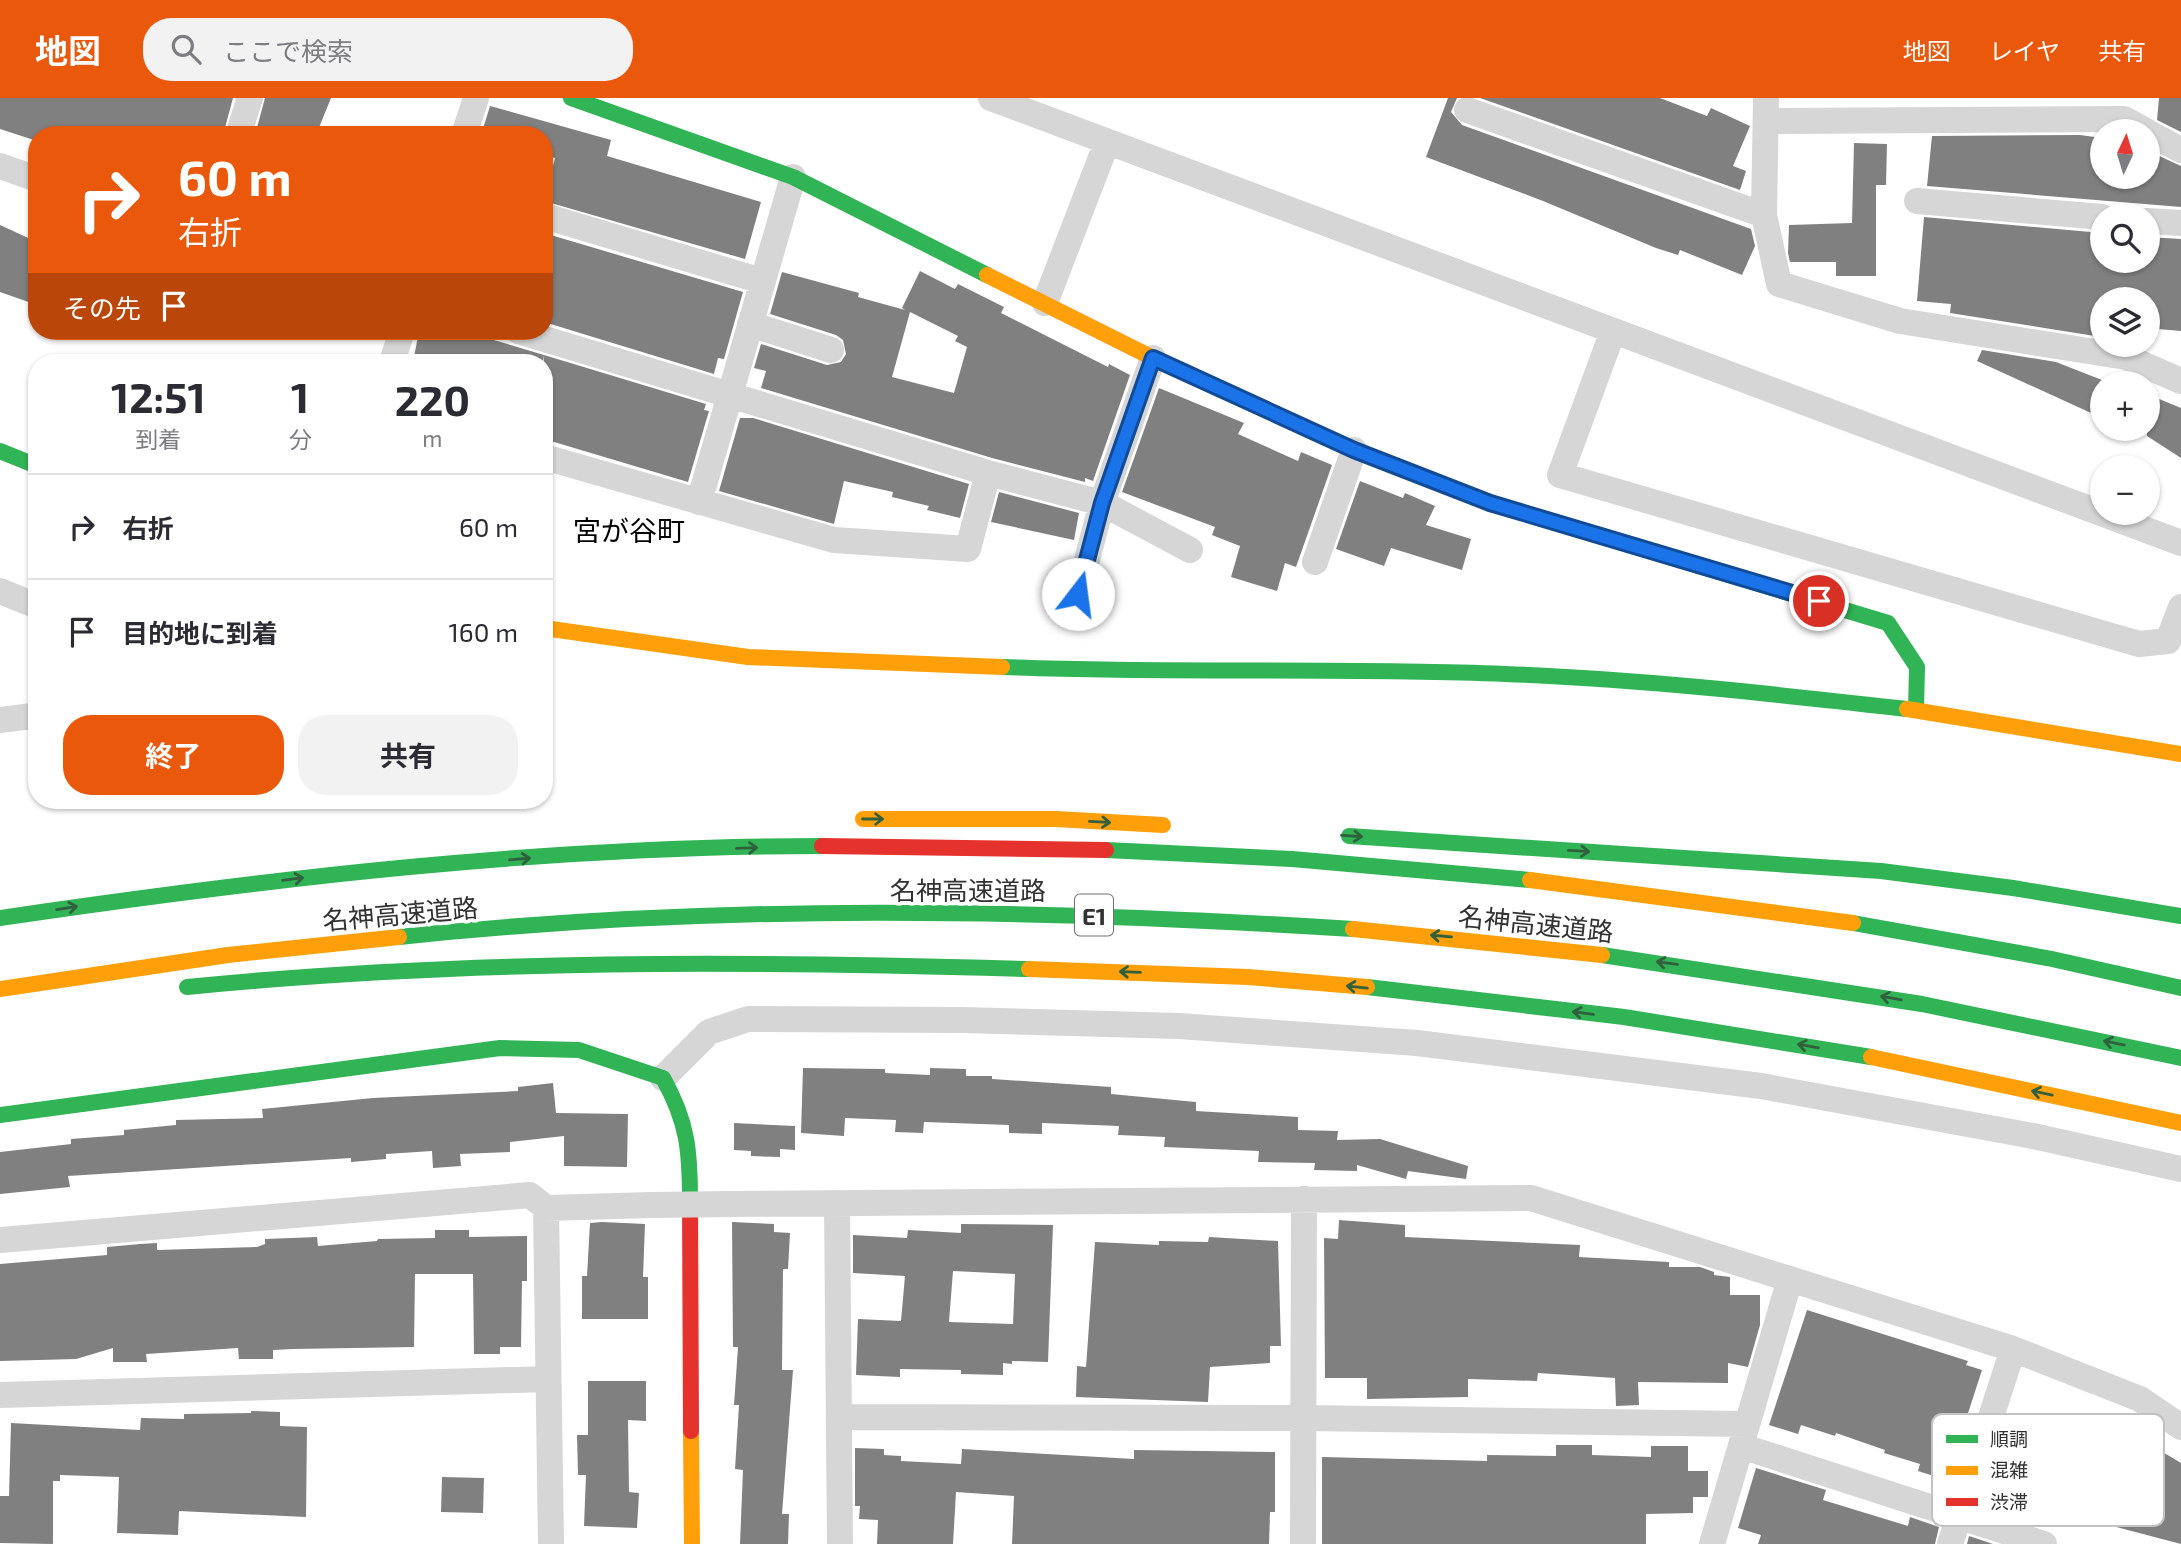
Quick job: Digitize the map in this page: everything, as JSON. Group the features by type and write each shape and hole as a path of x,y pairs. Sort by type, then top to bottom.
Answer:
{"main road":[{"path":"571,98 604,103 793,177 1153,358 1354,450 1490,503 1888,623 1917,667 1916,710"},
{"path":"0,451 28,462"},
{"path":"553,629 748,657 1099,670 1333,669 1507,674 1693,685 1916,710 2181,754"},
{"path":"849,819 1056,819 1179,826"},
{"path":"1328,834 1881,871 2013,888 2181,916"},
{"name":"名神高速道路","path":"0,918 344,873 606,852 831,845 1055,847 1278,856 1510,876 1740,906 1949,939 2181,988"},
{"name":"名神高速道路","path":"0,989 88,974 344,941 605,920 832,913 1047,913 1291,923 1506,942 1726,970 1942,1007 2181,1058"},
{"path":"176,988 412,970 828,964 1062,969 1283,979 1509,1003 1733,1033 1875,1058 2181,1123"},
{"path":"0,1115 500,1048 579,1050 663,1078 680,1108 690,1153 692,1544"}],"street":[{"path":"241,126 250,98"},
{"path":"467,126 476,98"},
{"path":"991,98 2181,543"},
{"path":"2124,119 1766,109 1764,215 1779,284 1900,321 2126,357 2181,381"},
{"path":"1467,110 1764,215"},
{"path":"2160,139 2181,150"},
{"path":"1045,303 1107,142"},
{"path":"0,166 28,176"},
{"path":"698,502 793,177"},
{"path":"1917,201 2090,216"},
{"path":"553,219 762,281"},
{"path":"2160,221 2181,223"},
{"path":"750,324 831,350"},
{"path":"1613,331 1560,475 2139,644 2168,641 2181,607"},
{"path":"548,340 988,473 1102,503 1190,550"},
{"path":"1078,594 1102,503 1153,358"},
{"path":"1315,562 1354,450"},
{"path":"553,460 834,540 968,549 988,473"},
{"path":"0,591 28,602"},
{"path":"0,720 28,714"},
{"path":"663,1078 709,1032 748,1020 962,1020 1179,1026 1416,1043 1761,1086 2033,1136 2181,1169"},
{"path":"0,1240 530,1195 546,1208 732,1204 1531,1198 2013,1349 2140,1399 2162,1414"},
{"path":"1303,1544 1304,1199"},
{"path":"836,1203 839,1544"},
{"path":"546,1208 551,1544"},
{"path":"1712,1544 1790,1279"},
{"path":"1992,1414 2013,1349"},
{"path":"0,1395 548,1379"},
{"path":"2164,1415 2181,1427"},
{"path":"839,1417 1303,1418 1744,1435 1932,1506"},
{"path":"1950,1544 1956,1526"},
{"path":"1989,1526 2044,1544"}],"building":[{"path":"0,98 233,98 225,126 28,126 28,138 0,129"},
{"path":"265,98 331,98 320,126 257,126"},
{"path":"1448,98 1457,98 1451,112 1462,125 1751,229 1755,246 1742,275 1680,250 1678,255 1656,248 1543,201 1426,157"},
{"path":"1480,98 1660,98 1707,116 1711,108 1750,126 1733,166 1746,171 1740,190"},
{"path":"2159,98 2181,98 2181,132 2157,119"},
{"path":"490,106 611,140 607,156 761,202 745,259 553,204 553,126 484,126"},
{"path":"1932,136 2090,136 2090,189 2160,189 2160,156 2181,166 2181,207 2160,205 2160,203 1927,186"},
{"path":"1854,143 1887,144 1886,185 1876,185 1876,276 1836,276 1836,262 1790,262 1789,225 1852,223"},
{"path":"1924,217 2090,232 2090,273 2160,273 2160,238 2181,239 2181,331 2160,329 2160,287 2090,287 2090,335 1950,313 1951,304 1917,301"},
{"path":"0,225 28,238 28,302 0,292"},
{"path":"553,236 743,292 724,359 718,358 714,374 553,325"},
{"path":"920,271 955,289 958,284 1004,307 1001,313 1108,367 1109,364 1130,375 1093,481 1085,478 1085,482 992,458 761,388 766,371 754,368 761,344 827,365 841,362 846,354 843,340 836,335 770,314 782,272 859,293 858,297 905,310 902,308","holes":["910,312 958,336 955,341 967,347 954,393 892,377"]},
{"path":"417,340 494,340 541,354 415,354"},
{"path":"1982,350 2056,362 2090,375 2090,413 1977,361"},
{"path":"553,358 706,404 704,410 709,411 688,482 553,442"},
{"path":"1159,388 1244,423 1238,434 1298,461 1301,452 1332,465 1296,567 1285,563 1277,591 1231,577 1240,546 1212,535 1215,527 1122,492"},
{"path":"2160,399 2181,408 2181,458 2155,441 2160,441"},
{"path":"740,418 753,418 969,484 960,518 927,510 929,506 892,497 893,492 844,481 834,524 719,491"},
{"path":"1360,481 1403,498 1405,493 1435,506 1426,525 1471,539 1462,570 1391,548 1384,566 1336,549"},
{"path":"999,492 1079,513 1074,540 991,522"},
{"path":"803,1068 885,1069 885,1073 930,1075 930,1068 966,1069 966,1076 1111,1087 1111,1094 1196,1102 1196,1111 1298,1117 1298,1130 1338,1131 1337,1140 1380,1139 1468,1166 1466,1179 1408,1171 1406,1179 1357,1165 1357,1171 1314,1170 1315,1163 1258,1162 1259,1151 1164,1147 1165,1137 1118,1135 1119,1126 1042,1123 1042,1134 1009,1133 1009,1125 924,1122 923,1133 895,1132 896,1120 845,1118 844,1136 801,1133"},
{"path":"553,1083 556,1113 628,1114 627,1167 564,1166 564,1136 510,1142 510,1152 460,1154 461,1166 433,1168 432,1151 386,1154 386,1159 351,1162 351,1158 68,1176 70,1187 0,1194 0,1152 71,1144 71,1139 124,1135 124,1130 176,1125 176,1120 263,1118 262,1109 373,1098 518,1091 518,1087"},
{"path":"734,1123 795,1126 795,1150 780,1149 780,1157 751,1156 751,1151 734,1150"},
{"path":"1339,1220 1405,1225 1405,1237 1580,1245 1579,1257 1669,1262 1669,1267 1700,1267 1714,1272 1714,1275 1730,1277 1730,1295 1760,1295 1760,1325 1748,1367 1728,1363 1728,1383 1638,1382 1639,1405 1616,1406 1615,1378 1538,1373 1537,1381 1468,1379 1468,1397 1367,1399 1367,1378 1325,1378 1324,1238 1338,1239"},
{"path":"732,1222 774,1224 774,1232 790,1233 788,1269 783,1269 782,1370 793,1370 782,1514 789,1514 788,1544 740,1544 743,1470 735,1469 739,1405 734,1405 738,1347 733,1347"},
{"path":"590,1223 645,1224 643,1277 648,1277 648,1319 582,1319 582,1276 587,1276"},
{"path":"961,1224 1053,1225 1048,1362 1003,1363 1003,1375 961,1374 961,1370 900,1369 900,1377 856,1375 858,1319 901,1321 905,1276 853,1273 853,1235 907,1238 908,1230 961,1233","holes":["953,1271 1015,1274 1013,1324 949,1322"]},
{"path":"435,1230 469,1230 469,1237 527,1236 527,1281 522,1281 521,1347 500,1347 500,1354 474,1354 473,1274 415,1274 414,1347 273,1350 273,1359 239,1359 238,1348 146,1354 147,1362 113,1362 113,1348 76,1359 0,1361 0,1264 107,1255 107,1247 140,1244 157,1243 157,1250 257,1247 265,1244 265,1239 317,1237 318,1246 378,1239 435,1238"},
{"path":"1209,1237 1278,1241 1281,1346 1270,1346 1270,1363 1210,1367 1208,1402 1076,1397 1077,1366 1086,1367 1095,1242 1159,1245 1159,1241 1208,1242"},
{"path":"1807,1310 1968,1361 1966,1365 1982,1370 1968,1414 1932,1414 1932,1475 1918,1471 1920,1464 1884,1453 1885,1450 1836,1433 1835,1436 1801,1425 1798,1434 1769,1425"},
{"path":"588,1381 646,1381 646,1421 628,1420 629,1492 639,1493 637,1528 584,1526 586,1475 578,1475 577,1435 588,1435"},
{"path":"280,1412 280,1426 307,1427 306,1517 179,1511 178,1535 117,1533 119,1477 60,1475 60,1481 53,1481 53,1544 0,1543 0,1496 9,1496 11,1423 140,1430 141,1418 184,1419 184,1414"},
{"path":"1556,1445 1592,1445 1592,1455 1651,1457 1651,1446 1688,1446 1688,1471 1708,1471 1708,1497 1693,1497 1693,1513 1646,1514 1646,1544 1322,1544 1322,1457 1487,1461 1487,1455 1556,1456"},
{"path":"855,1448 884,1449 884,1455 901,1456 901,1461 961,1464 962,1449 1134,1459 1134,1450 1275,1452 1275,1512 1270,1512 1269,1544 1012,1544 1014,1496 956,1492 953,1544 877,1544 878,1520 859,1519 860,1506 855,1506"},
{"path":"2164,1453 2181,1463 2181,1544 2112,1526 2164,1526"},
{"path":"1756,1468 1826,1490 1823,1500 1908,1526 1910,1517 1939,1527 1935,1544 1758,1544 1761,1535 1738,1528"},
{"path":"442,1477 484,1478 483,1513 441,1512"},
{"path":"1969,1536 1993,1544 1967,1544"}],"traffic: fast":[{"path":"571,98 793,177 987,275"},
{"path":"1280,416 1354,450 1490,503 1888,623 1917,667 1916,710"},
{"path":"0,451 28,462"},
{"path":"1002,667 1442,672 1556,676 1907,709"},
{"path":"1349,836 1881,871 2013,888 2181,916"},
{"path":"0,918 204,890 512,858 719,847 822,846"},
{"path":"1106,850 1292,859 1530,880"},
{"path":"399,937 638,919 876,913 1114,917 1353,929"},
{"path":"1853,923 2052,959 2181,988"},
{"path":"1602,955 1922,1004 2181,1058"},
{"path":"187,987 397,971 608,964 819,964 1029,969"},
{"path":"1367,987 1624,1017 1871,1057"},
{"path":"0,1115 500,1048 579,1050 663,1078 683,1124 689,1167 690,1202"}],"traffic: slow":[{"path":"987,275 1153,358 1280,416"},
{"path":"553,629 748,657 1002,667"},
{"path":"1907,709 2181,754"},
{"path":"863,819 1056,819 1163,825"},
{"path":"1530,880 1853,923"},
{"path":"1353,929 1602,955"},
{"path":"0,989 228,955 399,937"},
{"path":"1029,969 1248,977 1367,987"},
{"path":"1871,1057 2181,1123"},
{"path":"691,1431 692,1544"}],"traffic: jam":[{"path":"822,846 1106,850"},
{"path":"690,1202 691,1431"}],"district":[{"name":"宮が谷町","path":"629,530"}],"route":[{"path":"1078,594 1102,503 1153,358 1354,450 1490,503 1819,601"}]}
